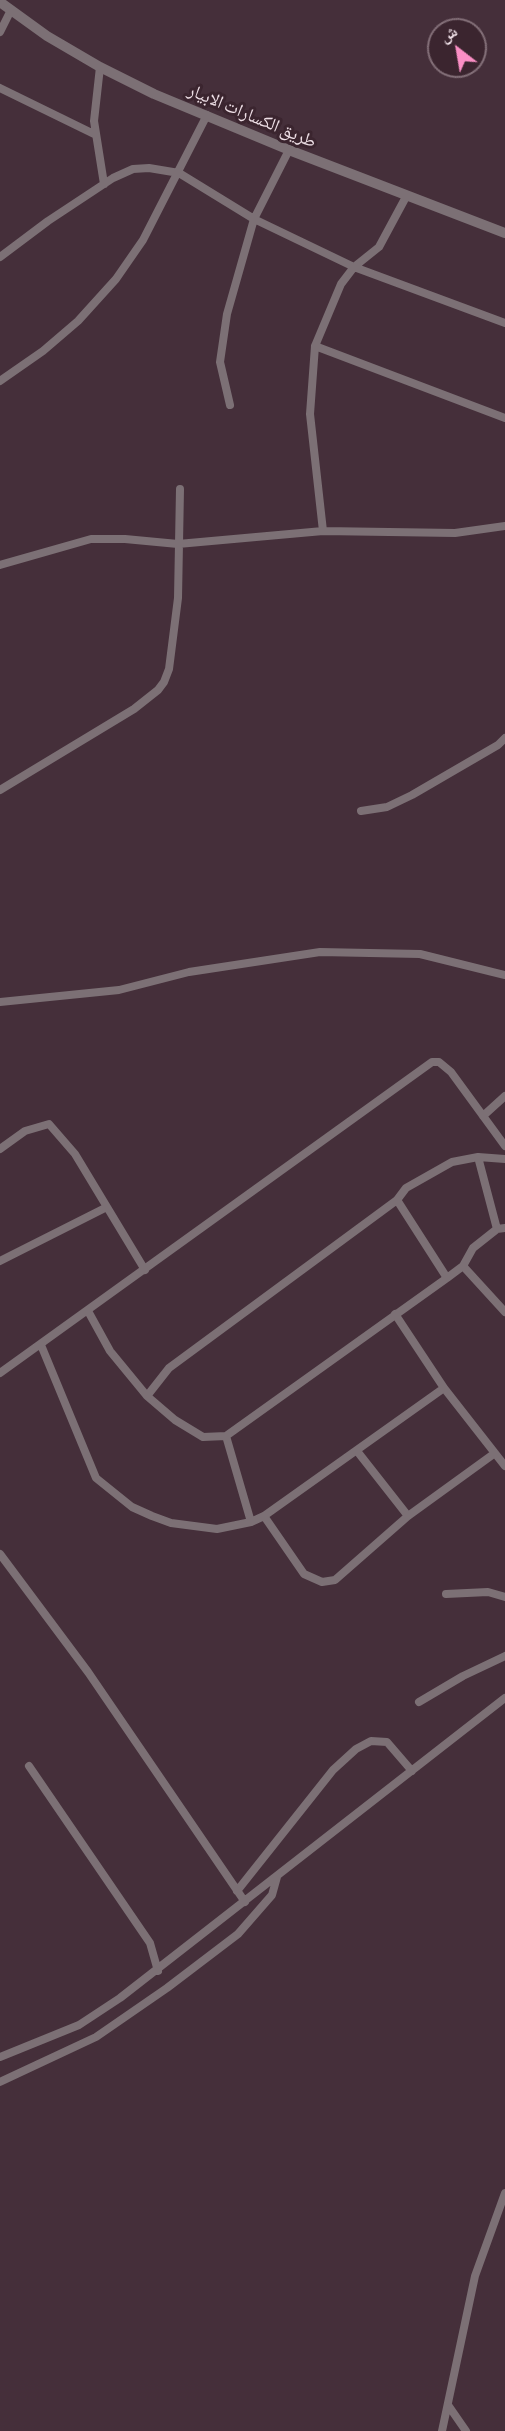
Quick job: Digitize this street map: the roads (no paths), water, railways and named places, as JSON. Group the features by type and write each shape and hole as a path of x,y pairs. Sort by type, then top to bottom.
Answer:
{"street":[{"name":"طريق الكسارات الابيار","path":"0,2 48,36 100,67 154,94 289,150 505,233"},
{"path":"0,32 11,10"},
{"path":"100,67 95,107 96,135 104,184"},
{"path":"0,88 96,135"},
{"path":"0,381 43,351 78,321 102,296 143,240 207,115"},
{"path":"230,405 220,363 223,334 254,219 289,150"},
{"path":"0,257 48,221 104,184 133,169 149,168 179,173 254,219 354,267 505,323"},
{"path":"323,531 310,414 315,346 341,284 354,267 380,247 407,195"},
{"path":"315,346 505,418"},
{"path":"0,790 134,709 158,690 169,669 178,598 180,489"},
{"path":"0,565 91,539 125,539 178,544 323,531 455,533 505,526"},
{"path":"361,811 387,807 412,795 498,745 505,738"},
{"path":"0,1002 119,990 189,972 320,952 420,954 505,975"},
{"path":"0,1373 432,1062 440,1062 451,1072 505,1146"},
{"path":"483,1116 505,1096"},
{"path":"0,1149 25,1131 49,1124 75,1154 145,1269"},
{"path":"88,1311 110,1351 147,1396 175,1420 203,1437 226,1436 463,1266 473,1248 501,1229 478,1157"},
{"path":"147,1396 169,1368 397,1200 406,1188 453,1161 478,1157 505,1160"},
{"path":"397,1200 447,1278"},
{"path":"0,1261 107,1207"},
{"path":"463,1266 505,1312"},
{"path":"395,1314 444,1388 505,1466"},
{"path":"41,1345 96,1478 132,1507 171,1523 217,1529 251,1522 264,1516 444,1388"},
{"path":"226,1436 251,1522"},
{"path":"357,1451 408,1516"},
{"path":"264,1516 304,1574 322,1582 335,1580 408,1516 495,1453"},
{"path":"0,1554 88,1672 245,1902"},
{"path":"446,1594 488,1592 505,1597"},
{"path":"419,1702 463,1676 505,1656"},
{"path":"0,2057 79,2025 158,1971 505,1698"},
{"path":"237,1891 333,1770 356,1749 371,1741 387,1742 412,1771"},
{"path":"29,1766 150,1943 158,1971"},
{"path":"0,2082 96,2037 168,1988 238,1934 272,1895 277,1877"},
{"path":"442,2431 476,2276 505,2193"},
{"path":"448,2405 466,2431"}]}
